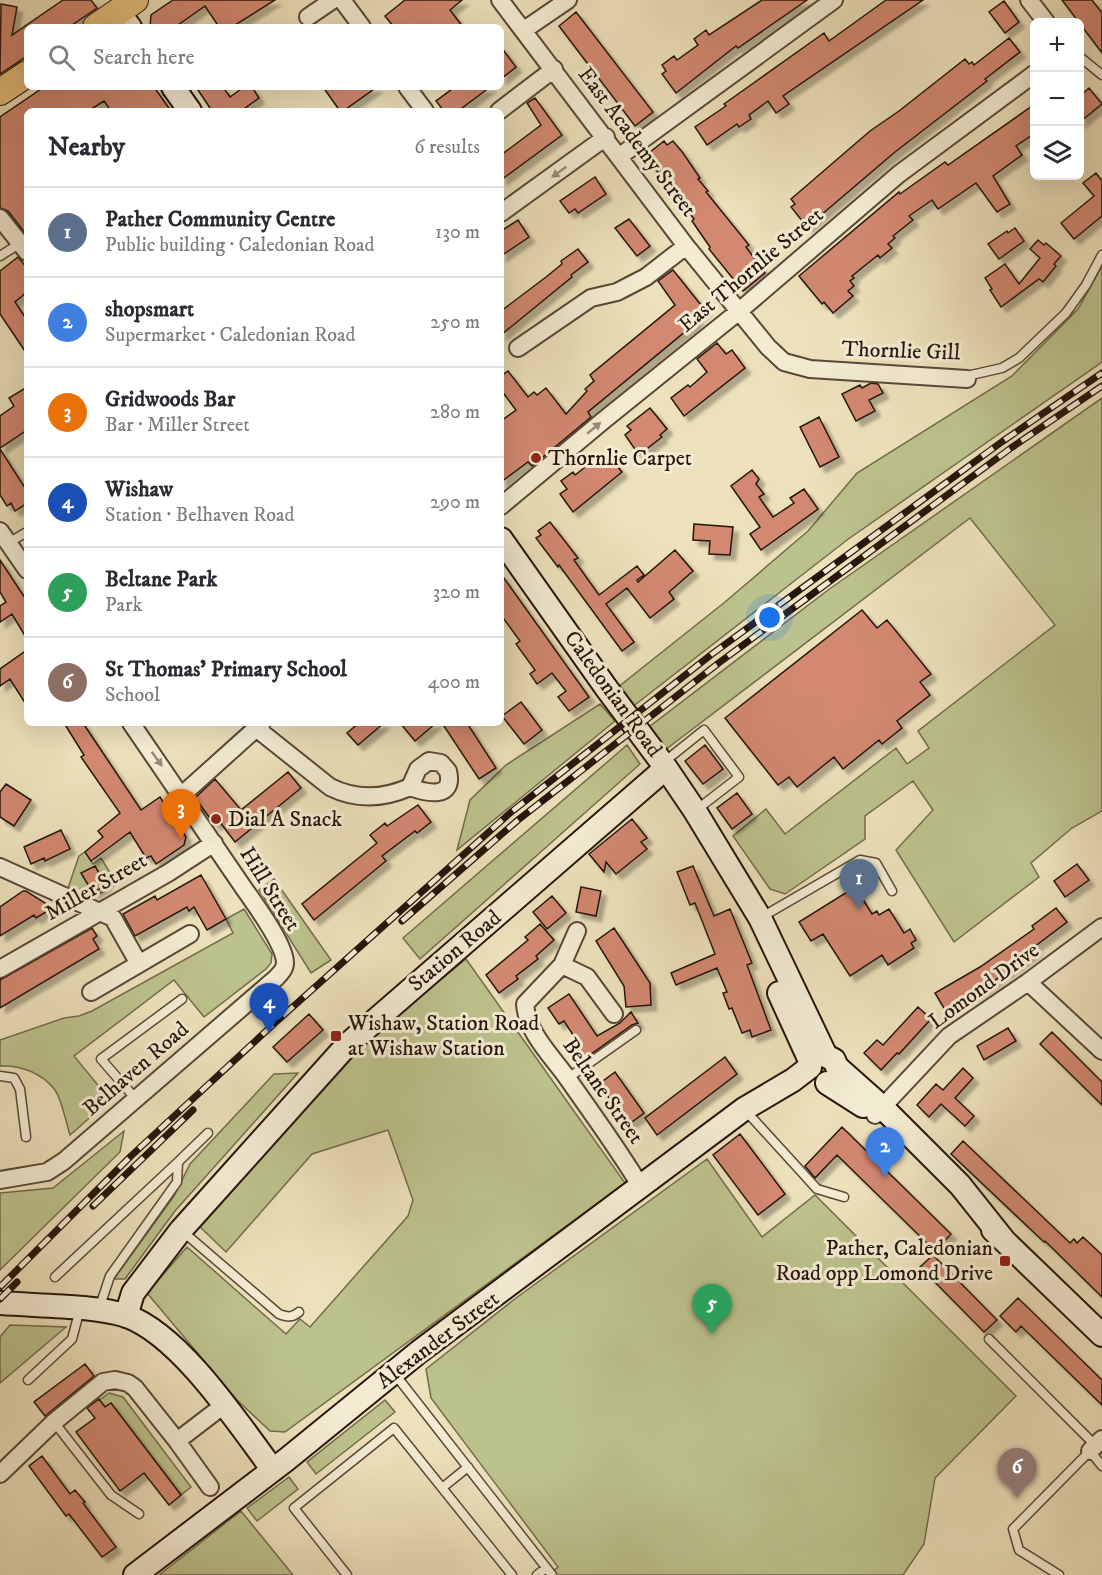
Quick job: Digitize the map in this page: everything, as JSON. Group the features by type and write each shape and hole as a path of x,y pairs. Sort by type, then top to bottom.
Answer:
{"main road":[{"path":"101,24 123,10"},
{"path":"0,92 24,76"}],"street":[{"path":"308,17 333,0"},
{"path":"342,0 360,24"},
{"name":"East Academy Street","path":"500,0 738,312"},
{"path":"524,30 568,0"},
{"path":"620,156 834,0"},
{"path":"1029,0 1043,18"},
{"path":"503,108 554,69"},
{"name":"East Thornlie Street","path":"504,503 738,312 899,174 1030,78"},
{"path":"175,90 188,108"},
{"path":"409,90 423,108"},
{"path":"504,211 606,137"},
{"path":"0,218 24,244"},
{"path":"518,348 591,298 617,292 646,277 686,246"},
{"name":"Thornlie Gill","path":"738,312 784,362 810,369 966,379"},
{"path":"4,537 24,566"},
{"name":"Caledonian Road","path":"504,543 695,811 760,918 823,1070"},
{"name":"Hill Street","path":"133,726 268,925 282,950 285,963"},
{"path":"182,795 259,726 330,787 343,794 361,798 379,796 410,787"},
{"name":"Station Road","path":"126,1316 132,1293 181,1230 358,1034 664,766"},
{"name":"Miller Street","path":"0,969 168,873 214,843"},
{"name":"Caledonian Road","path":"719,852 745,916 823,1070 878,1111 960,1185 1003,1239 1102,1335"},
{"path":"0,867 113,918 139,964"},
{"name":"Lomond Drive","path":"878,1111 949,1036 1028,982 1102,927"},
{"name":"Beltane Street","path":"577,932 562,965 525,1004 526,1015 530,1026 641,1187"},
{"path":"91,992 190,934"},
{"name":"Belhaven Road","path":"0,1179 47,1172 113,1119 276,978 283,970 285,963"},
{"path":"562,965 587,976 614,1014"},
{"path":"1028,982 1102,1051"},
{"name":"Alexander Street","path":"135,1575 273,1470 394,1372 744,1109 793,1080 823,1070"},
{"path":"0,1303 90,1310 126,1316 152,1328 204,1378 273,1470"},
{"path":"0,1474 54,1422 103,1382 116,1380 128,1383 135,1388 210,1487"},
{"path":"177,1441 224,1405"}],"lane":[{"path":"1084,60 1102,75"},
{"path":"0,256 24,245"},
{"name":"Thornlie Gill","path":"966,379 971,375 1002,368 1019,358 1066,313 1086,285 1102,255"},
{"path":"4,537 24,533"},
{"path":"664,766 704,730 738,777 695,811"},
{"path":"760,918 860,860 876,863 892,891"},
{"path":"135,1098 101,1059 182,999"},
{"path":"567,1078 636,1030"},
{"path":"0,1076 14,1078 20,1089 26,1137"},
{"path":"744,1109 817,1189 844,1197"},
{"path":"55,1276 208,1133"},
{"path":"28,1380 72,1339 110,1276 177,1182 177,1162"},
{"path":"181,1230 279,1314 287,1317 299,1312"},
{"path":"989,1339 1096,1445 1102,1466"},
{"path":"394,1372 549,1571 537,1575"},
{"path":"54,1422 111,1495 139,1514"},
{"path":"347,1575 294,1508 394,1428 512,1575"},
{"path":"1059,1575 1019,1550 1013,1529 1096,1445"},
{"path":"442,1488 468,1467"}],"green space":[{"path":"1102,266 1102,362 847,540 631,708 617,688 725,602 808,531 857,473 1012,376 1078,309"},
{"path":"1102,398 1102,811 1072,828 1031,863 1039,877 954,942 896,850 933,810 913,781 865,816 865,839 785,894 770,889 733,836 766,809 785,834 896,748 907,764 929,748 918,731 1055,625 970,518 665,750 649,727 828,590"},
{"path":"600,704 615,721 457,850 470,800 506,765"},
{"path":"627,745 640,764 420,959 403,938"},
{"path":"85,852 93,864 101,858 117,884 92,898 68,888 79,856"},
{"path":"274,879 331,960 311,973 259,890"},
{"path":"244,909 272,954 271,963 204,1017 174,980 74,1056 110,1100 70,1135 60,1100 50,1084 30,1071 0,1066 0,1040 92,1011 233,933 226,919"},
{"path":"466,959 625,1183 285,1432 270,1431 237,1400 147,1293 187,1247 286,1334 300,1319 310,1327 408,1216 413,1200 388,1130 312,1154 226,1252 200,1227 282,1129 353,1051"},
{"path":"298,1073 175,1211 125,1279 114,1279 174,1196 190,1164 274,1074"},
{"path":"124,1131 120,1152 0,1270 0,1193 53,1188"},
{"path":"707,1159 762,1237 815,1195 1016,1396 935,1478 924,1544 903,1575 548,1575 558,1567 431,1398 426,1369 516,1298"},
{"path":"10,1325 66,1327 0,1383 0,1337"},
{"path":"109,1393 123,1397 191,1487 181,1495 111,1403 105,1407 101,1402 89,1411 88,1409"},
{"path":"385,1400 395,1412 316,1474 307,1462"},
{"path":"289,1477 298,1489 257,1521 247,1508"},
{"path":"241,1511 293,1575 159,1575"}],"building":[{"path":"63,0 91,0 97,8 73,24 28,24"},
{"path":"173,0 275,0 237,24 217,24 205,6 179,24 150,24 151,15"},
{"path":"405,0 462,0 450,10 461,24 392,24 385,16"},
{"path":"762,0 807,0 738,48 736,46 676,93 662,74 666,71 662,65 674,56 677,60 698,45 694,39 706,30 709,35"},
{"path":"886,0 923,0 783,96 789,104 776,113 768,101 749,115 751,119 739,127 737,124 707,145 695,127 824,33 829,41"},
{"path":"1062,0 1092,0 1102,13 1102,53 1084,29 1084,18 1076,18"},
{"path":"1004,1 1019,22 1005,33 989,12"},
{"path":"1,4 17,7 12,35 24,27 24,58 0,74"},
{"path":"576,12 653,112 635,126 559,26"},
{"path":"1009,38 1020,52 985,79 987,81 895,152 807,227 791,207 795,204 791,199 870,131 965,59 969,64 972,62 974,65"},
{"path":"504,51 516,67 504,77"},
{"path":"1089,88 1102,104 1084,119 1084,92"},
{"path":"40,90 156,90 169,108 109,108 104,101 93,108 24,108 24,232 8,211 0,208 0,117"},
{"path":"198,90 225,90 230,97 240,90 254,90 259,98 245,108 210,108"},
{"path":"325,90 373,90 347,108 338,108"},
{"path":"451,90 486,90 462,108 442,108 436,101"},
{"path":"535,98 562,135 504,178 504,153 541,125 527,103"},
{"path":"1030,108 1030,136 1016,146 1022,155 993,176 1010,204 997,212 976,183 938,209 932,200 909,216 913,220 893,236 895,238 888,244 892,248 880,258 878,255 852,276 854,278 850,281 854,286 848,291 853,296 833,313 824,302 822,304 799,276 899,192 900,194 945,162 948,165"},
{"path":"664,141 667,145 673,141 683,153 708,191 706,192 749,245 746,247 765,273 743,291 709,249 710,247 692,221 694,219 645,156"},
{"path":"1096,173 1102,181 1102,216 1074,239 1061,223 1094,196 1083,183"},
{"path":"595,177 606,194 578,213 575,209 569,213 560,201"},
{"path":"629,219 650,246 637,256 615,228"},
{"path":"518,220 529,237 504,254 504,229"},
{"path":"1015,228 1024,241 999,259 988,244"},
{"path":"1038,240 1044,245 1046,243 1061,256 1054,264 1056,266 1043,282 1039,279 1001,307 985,278 1005,264 1019,284 1040,258 1030,249"},
{"path":"578,249 588,262 504,333 504,309 562,264 561,261"},
{"path":"18,257 24,264 24,294 15,302 24,316 24,350 0,314 0,271"},
{"path":"673,270 705,310 696,318 698,321 588,412 591,417 532,466 528,462 504,480 504,419 516,410 504,394 504,374 508,371 528,397 534,392 537,395 546,388 566,414 594,381 590,375 675,305 658,281"},
{"path":"717,343 726,354 732,350 745,368 684,416 671,398 688,385 690,387 707,372 697,359"},
{"path":"871,383 878,384 883,393 869,400 875,411 856,421 842,394 860,385 862,388"},
{"path":"24,389 24,432 0,448 0,416 14,406 9,398"},
{"path":"650,408 667,429 660,435 662,437 639,455 625,435 631,430 627,426"},
{"path":"819,417 839,457 820,467 800,427"},
{"path":"0,449 24,486 24,505 15,511 11,503 7,506 0,495"},
{"path":"602,454 606,459 609,456 622,472 573,512 560,494 567,489 561,481 573,472 575,475"},
{"path":"752,470 759,479 756,484 764,494 759,497 773,517 794,503 790,498 804,489 818,509 761,550 750,534 760,527 731,486"},
{"path":"550,522 578,558 574,560 599,595 637,566 644,575 637,580 638,582 675,550 693,571 669,592 674,599 650,618 627,588 606,604 634,642 622,651 559,565 558,567 536,538 541,535 538,531"},
{"path":"694,524 733,527 730,555 709,554 710,541 693,540"},
{"path":"0,560 24,596 24,634 12,614 0,622 0,606 6,602 0,592"},
{"path":"504,578 589,697 569,711 558,697 566,691 552,673 537,684 530,674 535,670 516,644 520,641 504,619"},
{"path":"862,610 877,628 887,620 931,674 920,682 930,695 897,721 902,728 882,744 879,740 843,769 834,757 797,787 789,777 778,785 725,718"},
{"path":"24,652 24,701 10,679 0,686 0,669"},
{"path":"521,702 542,730 524,744 504,719 504,715"},
{"path":"66,726 85,726 141,810 160,797 186,837 184,845 156,864 151,856 146,858 130,832 91,861 85,852 103,837 98,831 120,813 81,757 84,755"},
{"path":"355,726 380,726 358,745 347,733"},
{"path":"402,726 432,726 415,741"},
{"path":"444,726 469,726 496,768 479,779"},
{"path":"705,745 723,769 703,784 685,761"},
{"path":"288,772 301,788 235,842 219,821 215,825 195,798 215,779 241,810"},
{"path":"6,784 31,800 14,826 0,817 0,792"},
{"path":"737,793 752,814 732,829 717,808"},
{"path":"418,805 431,822 382,856 386,861 314,920 302,904 377,843 370,835 385,823 387,826"},
{"path":"632,819 647,838 641,842 647,849 616,874 606,862 604,872 589,854"},
{"path":"61,830 70,849 45,861 44,858 31,864 24,847"},
{"path":"1077,864 1089,880 1065,897 1054,881"},
{"path":"95,866 106,885 93,893 81,873"},
{"path":"693,866 714,916 730,909 752,963 747,965 771,1030 752,1037 750,1030 742,1033 732,1008 729,1009 723,993 727,992 717,968 676,985 671,973 715,954 695,903 690,905 677,872"},
{"path":"201,875 226,919 207,930 194,907 189,911 187,907 135,936 123,914 155,896 157,900"},
{"path":"581,887 601,891 596,916 576,912"},
{"path":"855,887 872,914 877,911 879,915 889,909 904,933 910,929 916,940 911,943 914,948 888,965 882,955 850,976 823,934 811,941 799,922"},
{"path":"23,891 53,908 36,918 34,915 0,936 0,907"},
{"path":"552,896 566,913 547,929 533,912"},
{"path":"1056,908 1067,922 1034,947 1036,951 984,988 945,1010 935,993 980,967 1034,929 1032,926"},
{"path":"540,924 554,940 536,956 538,959 516,976 518,979 499,993 486,975 528,940 525,937"},
{"path":"92,928 97,936 93,939 99,949 0,1008 0,980"},
{"path":"614,928 650,983 651,1005 626,1007 624,986 596,941"},
{"path":"569,994 597,1036 620,1023 631,1012 638,1023 584,1059 578,1049 581,1047 564,1021 559,1024 548,1008"},
{"path":"918,1007 931,1019 881,1070 864,1053 877,1040 883,1045"},
{"path":"309,1014 323,1030 287,1062 273,1047"},
{"path":"1008,1028 1016,1041 984,1060 977,1046"},
{"path":"1052,1032 1102,1082 1102,1105 1040,1044"},
{"path":"725,1057 737,1074 657,1135 645,1118"},
{"path":"963,1068 973,1078 955,1098 974,1116 965,1126 941,1104 929,1117 917,1105 936,1084 943,1090"},
{"path":"615,1072 644,1113 628,1125 599,1084"},
{"path":"842,1127 951,1234 935,1251 837,1155 815,1178 805,1166"},
{"path":"740,1134 785,1194 758,1215 713,1155"},
{"path":"963,1141 1070,1243 1074,1239 1077,1243 1083,1237 1102,1255 1102,1297 951,1154"},
{"path":"933,1255 997,1320 984,1332 920,1267"},
{"path":"1018,1298 1102,1380 1102,1405 1021,1326 1016,1332 1000,1316"},
{"path":"85,1364 94,1376 45,1416 34,1402"},
{"path":"99,1399 105,1407 111,1403 181,1495 169,1505 144,1473 120,1491 76,1432 95,1418 87,1408"},
{"path":"42,1456 70,1494 75,1490 85,1502 83,1503 116,1547 102,1557 69,1514 66,1516 29,1466"}],"railway":[{"path":"0,1287 131,1156 277,1021 510,813 712,654 1003,441 1102,373"},
{"path":"402,921 518,820 720,662 1011,448 1102,386"},
{"path":"93,1206 193,1110"},
{"path":"0,1299 17,1282"}],"place":[{"name":"Thornlie Carpet","path":"536,458"},
{"name":"Dial A Snack","path":"216,819"},
{"name":"Gridwoods Bar","path":"181,839"},
{"name":"Pather Community Centre","path":"859,909"},
{"name":"Wishaw","path":"269,1033"},
{"name":"Wishaw, Station Road at Wishaw Station","path":"336,1036"},
{"name":"shopsmart","path":"885,1177"},
{"name":"Pather, Caledonian Road opp Lomond Drive","path":"1005,1261"},
{"name":"Beltane Park","path":"712,1334"},
{"name":"St Thomas' Primary School","path":"1017,1498"}]}
